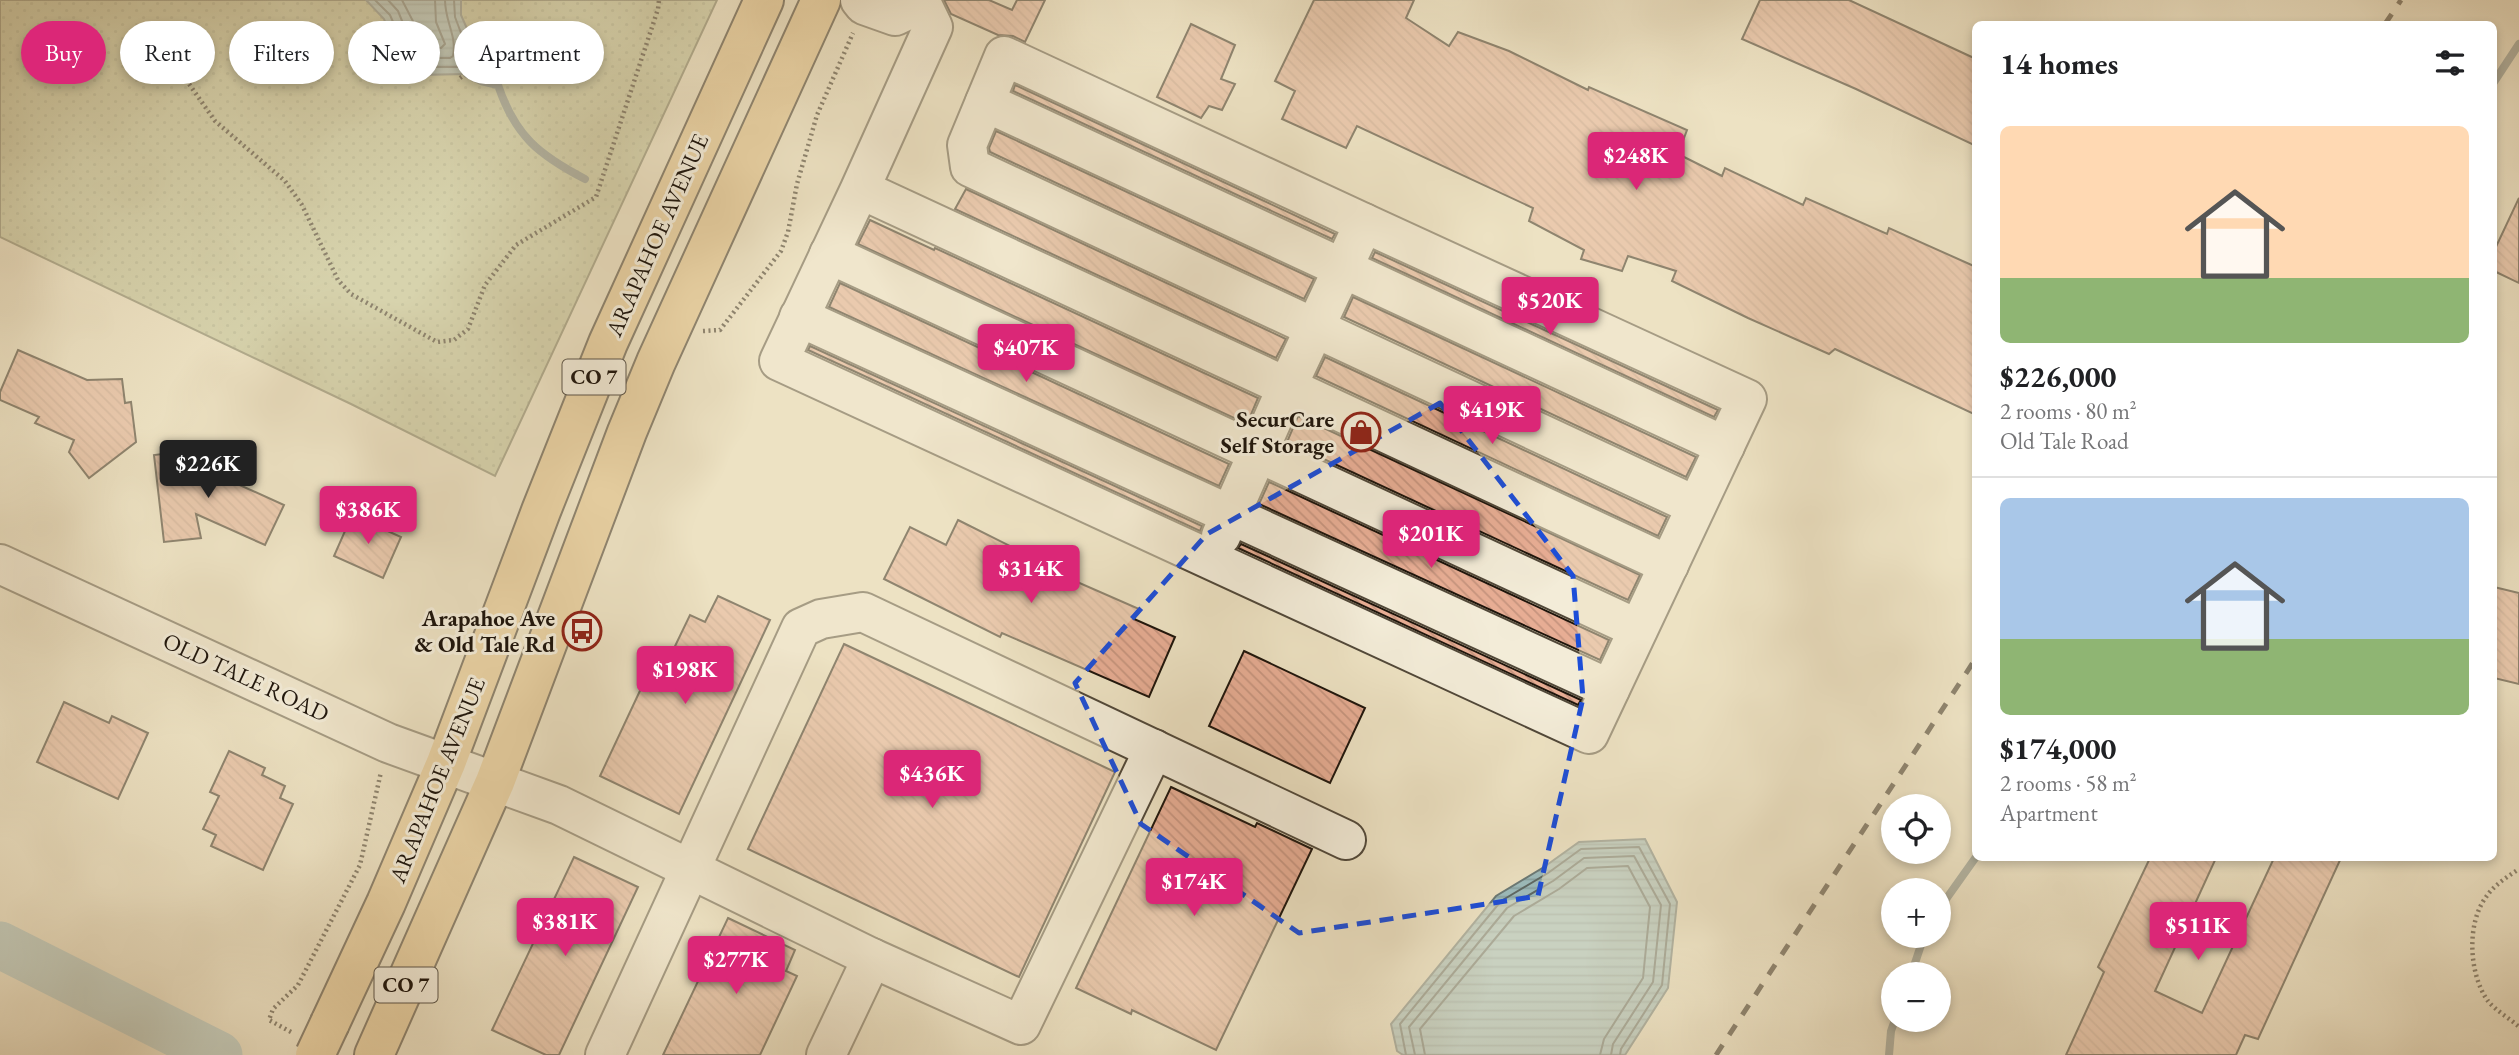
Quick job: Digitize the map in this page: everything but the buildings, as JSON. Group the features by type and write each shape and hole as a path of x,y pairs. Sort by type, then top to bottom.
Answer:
{"main road":[{"name":"ARAPAHOE AVENUE","path":"313,1037 386,903 446,763 608,343 764,0"},
{"name":"CO 7","path":"377,1050 495,782 647,385 711,237 821,0"}],"street":[{"path":"862,2 895,16 920,2 933,27 779,361 1589,734 1747,399 1004,56 967,145 970,167 1696,506"},
{"path":"985,102 1725,446"},
{"path":"860,189 1669,565"},
{"path":"1211,560 1287,387 1364,223"},
{"path":"829,254 1638,629"},
{"path":"799,317 1610,689"},
{"name":"OLD TALE ROAD","path":"0,564 388,743 559,805 872,958 1021,1025 1154,749"},
{"path":"605,1055 802,628 821,619 863,612 1346,840"},
{"path":"826,1055 872,958"}],"path":[{"path":"189,84 215,121 285,181 302,205 338,280 351,294 438,342 454,340 468,329 485,285 516,245 596,197 659,0"},
{"path":"715,331 720,331 781,251 817,115 852,38 862,2"},
{"path":"313,1037 269,1020 273,1009 298,985 360,865 388,743"},
{"path":"2518,1026 2488,1001 2472,962 2474,928 2484,898 2503,879 2519,869"}],"highlighted area":[{"path":"1440,403 1573,576 1583,698 1538,896 1299,933 1141,824 1075,683 1207,534"}],"green space":[{"path":"0,0 717,0 495,476 351,404 0,237"}],"water":[{"path":"366,0 461,0 464,21 454,21 454,74 440,75 440,21 384,19"},
{"path":"1645,839 1677,902 1668,988 1625,1055 1403,1055 1397,1051 1391,1024 1496,896 1579,842"}],"waterway":[{"path":"2497,77 2519,44"},
{"path":"494,84 498,85 512,118 531,142 554,161 585,179"},
{"path":"1951,892 1973,861"},
{"path":"0,945 219,1055"},
{"path":"1915,962 1920,948"},
{"path":"1889,1055 1891,1032"}],"railway":[{"path":"2387,21 2401,0"},
{"path":"1716,1055 1972,664"}],"place":[{"name":"SecurCare Self Storage","path":"1361,432"},
{"name":"Arapahoe Ave & Old Tale Rd","path":"582,631"}]}
